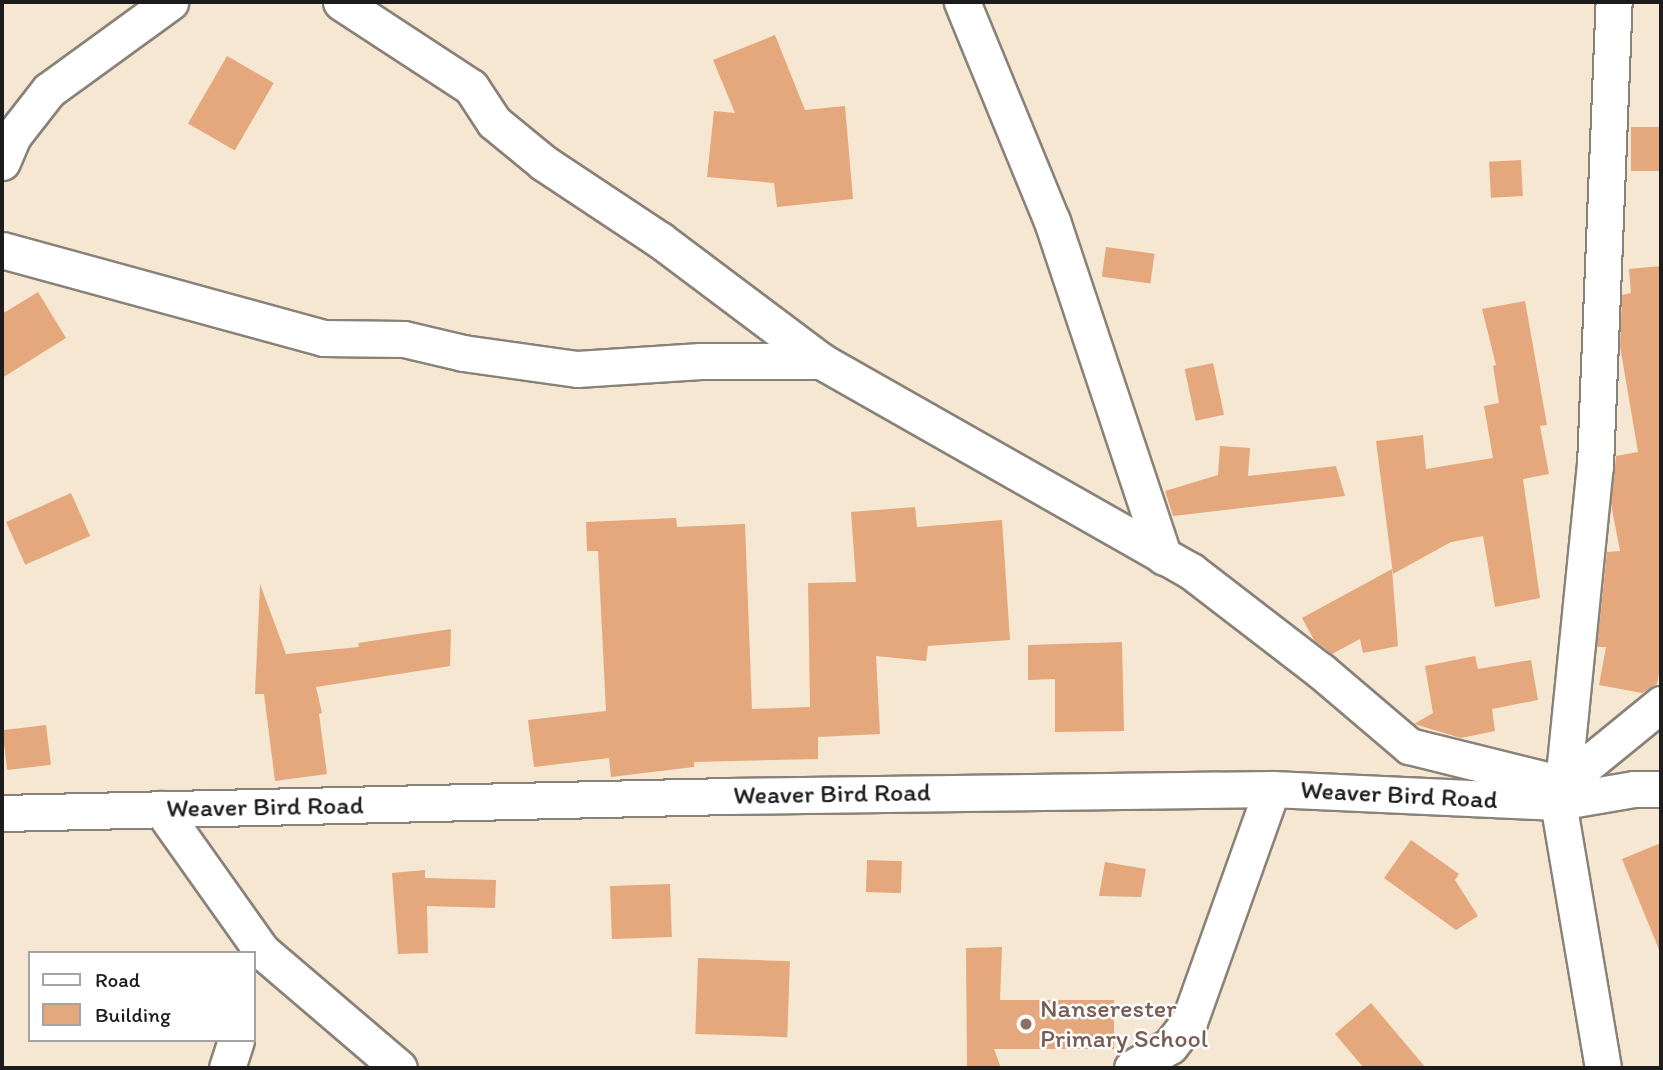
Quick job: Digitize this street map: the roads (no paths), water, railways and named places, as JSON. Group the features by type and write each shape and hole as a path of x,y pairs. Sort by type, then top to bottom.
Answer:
{"street":[{"path":"2,162 13,135 48,90 170,2"},
{"path":"341,2 471,87 494,122 544,163 660,240 821,361 1191,571 1321,671 1409,746 1561,793"},
{"path":"962,2 1052,221 1164,557"},
{"path":"1603,1068 1561,793 1595,466 1614,2"},
{"path":"2,250 323,338 404,339 463,353 577,369 701,361 821,361"},
{"path":"1561,793 1661,704"},
{"path":"1132,1068 1170,1046 1189,1022 1272,789"},
{"name":"Weaver Bird Road","path":"2,813 727,796 1272,789 1561,793 1661,789"},
{"path":"161,809 249,951"},
{"path":"258,966 400,1068"},
{"path":"227,1068 235,1042"}],"place":[{"name":"Nanserester Primary School","path":"1026,1024"}]}
